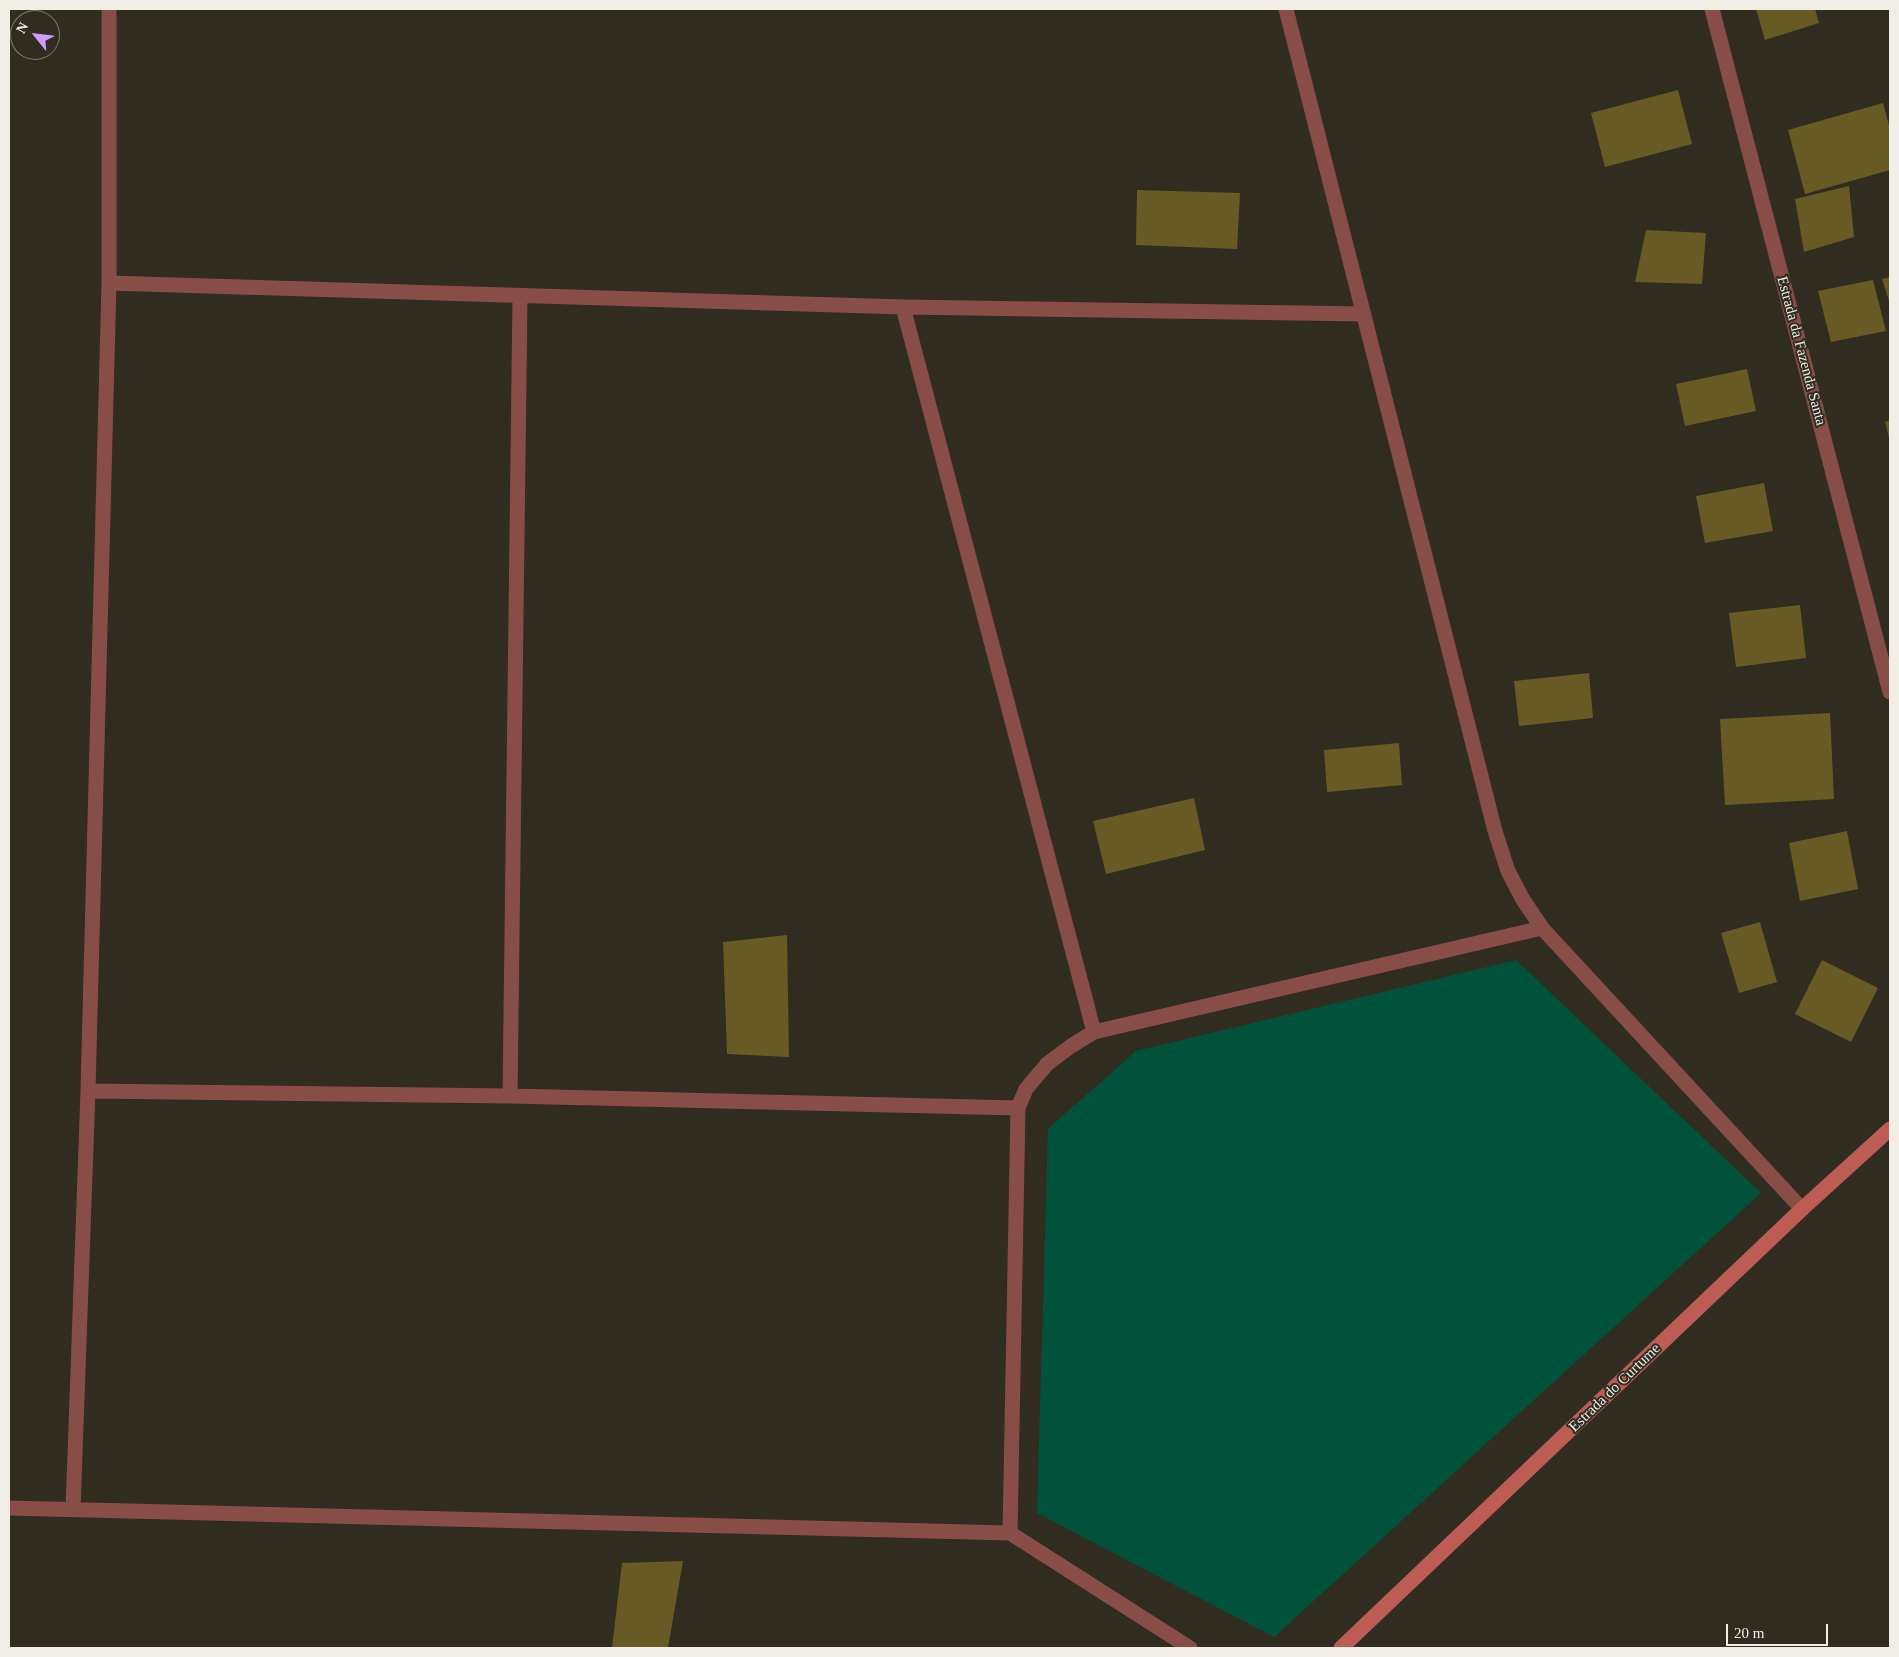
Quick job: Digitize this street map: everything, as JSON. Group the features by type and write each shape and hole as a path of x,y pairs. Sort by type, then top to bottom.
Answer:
{"street":[{"path":"73,1510 88,1091 109,283 108,9"},
{"path":"1286,9 1495,831 1508,871 1522,898 1542,928 1802,1209"},
{"name":"Estrada da Fazenda Santa","path":"1712,9 1890,692"},
{"path":"109,283 903,307 1364,314"},
{"path":"510,1096 520,296"},
{"path":"903,307 1094,1032"},
{"path":"1010,1533 1018,1108 1026,1088 1048,1064 1071,1046 1094,1032 1542,928"},
{"path":"88,1091 510,1096 1018,1108"},
{"name":"Estrada do Curtume","path":"1341,1648 1802,1209 1890,1129"},
{"path":"9,1508 1010,1533 1190,1648"}],"green space":[{"path":"1516,960 1761,1193 1274,1637 1037,1513 1048,1129 1136,1051"}],"building":[{"path":"1756,9 1815,9 1819,23 1765,40"},
{"path":"1678,90 1692,144 1605,167 1591,113"},
{"path":"1883,103 1890,129 1890,170 1805,194 1788,130"},
{"path":"1849,186 1854,237 1804,252 1795,199"},
{"path":"1137,190 1240,193 1237,249 1136,245"},
{"path":"1646,230 1706,233 1702,284 1635,282"},
{"path":"1890,277 1890,304 1882,279"},
{"path":"1873,280 1886,331 1831,342 1818,291"},
{"path":"1747,369 1756,411 1685,426 1676,384"},
{"path":"1890,420 1890,442 1885,422"},
{"path":"1764,483 1773,531 1705,543 1696,496"},
{"path":"1800,605 1806,658 1736,667 1729,613"},
{"path":"1589,673 1593,718 1519,726 1514,681"},
{"path":"1830,713 1834,799 1725,805 1720,719"},
{"path":"1399,743 1402,785 1327,792 1324,750"},
{"path":"1194,798 1205,850 1106,874 1093,821"},
{"path":"1847,831 1858,889 1800,901 1789,843"},
{"path":"1760,922 1777,982 1739,993 1721,933"},
{"path":"787,935 789,1057 727,1054 723,942"},
{"path":"1822,960 1878,988 1851,1042 1795,1014"},
{"path":"683,1561 668,1648 612,1648 622,1563"}]}
